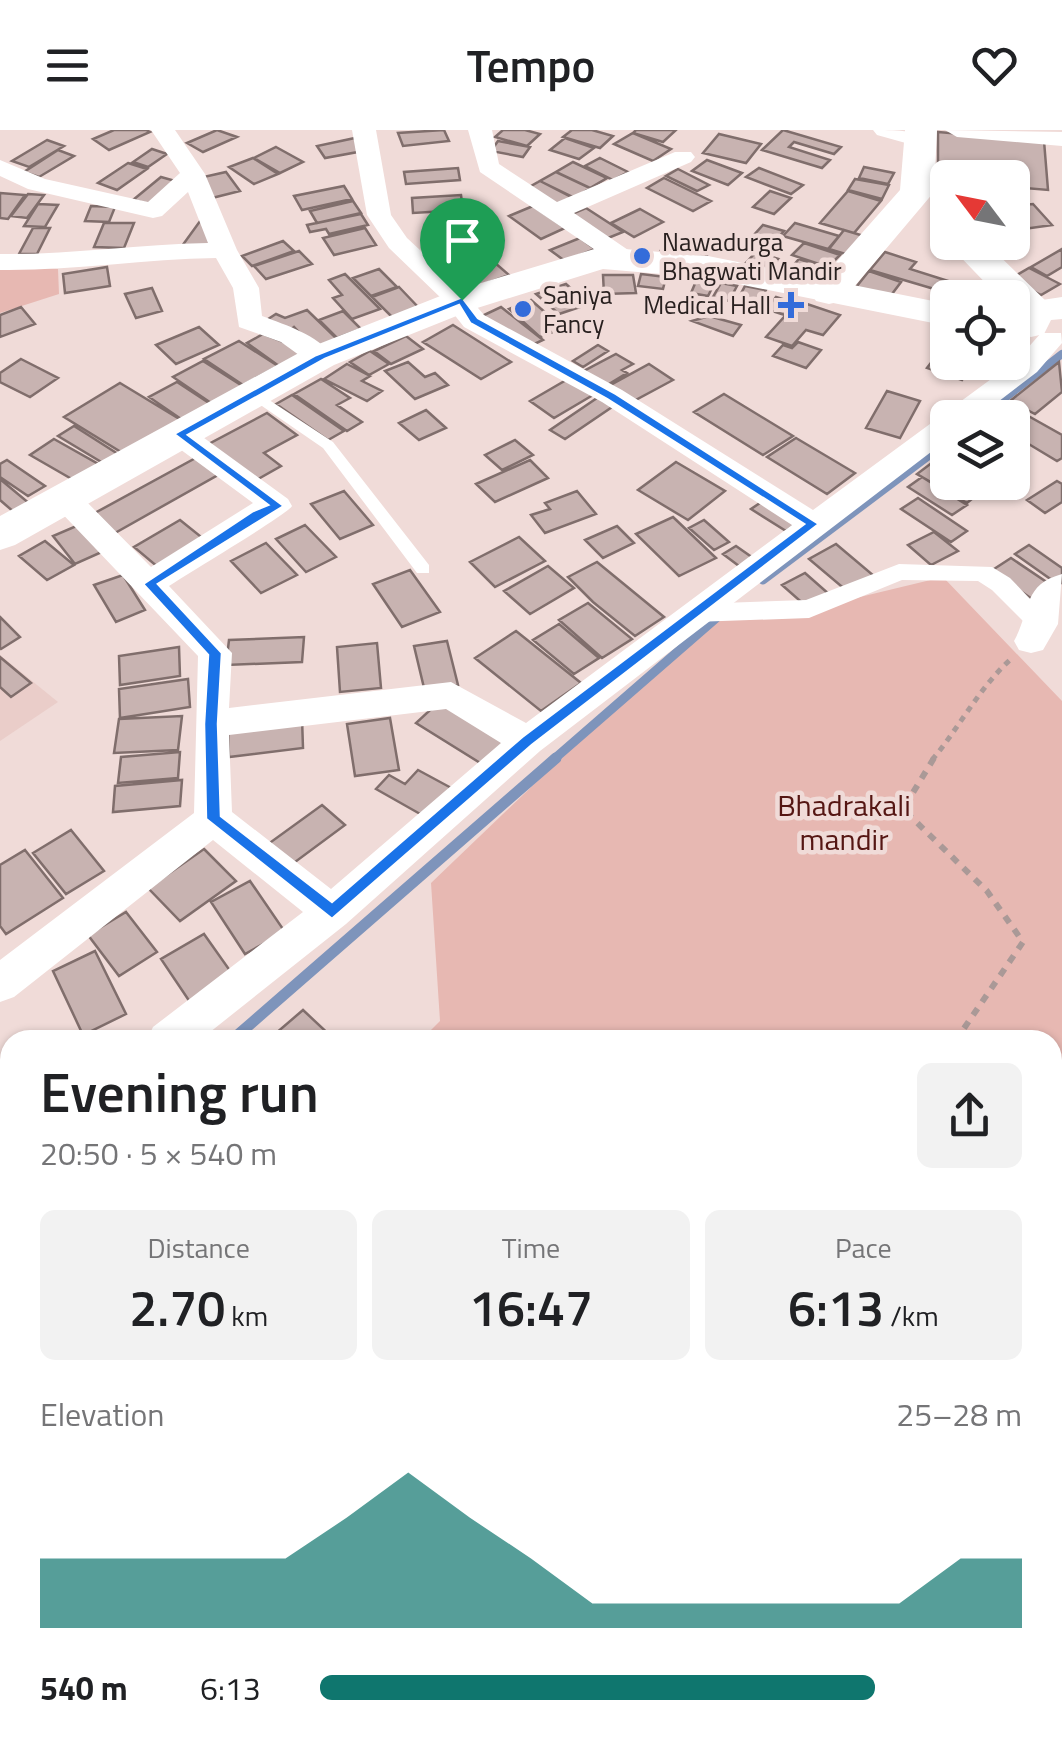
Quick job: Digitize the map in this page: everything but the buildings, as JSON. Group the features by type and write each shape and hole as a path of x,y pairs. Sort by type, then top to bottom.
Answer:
{"main road":[{"path":"829,293 917,192 920,135"},
{"path":"917,192 930,206"},
{"path":"0,535 320,357 462,300 601,258 708,267 930,312"},
{"path":"981,260 1042,325"}],"street":[{"path":"163,130 193,174 224,250 246,288 249,320 291,336 320,357"},
{"path":"364,130 379,215 418,263 462,300 474,320 626,405 812,524"},
{"path":"480,130 488,167 622,258"},
{"path":"886,130 920,135"},
{"path":"957,130 1062,138"},
{"path":"554,213 682,157"},
{"path":"0,168 36,184 152,212 193,174"},
{"path":"0,262 57,263 153,251 224,250"},
{"path":"981,400 1027,366 1042,325"},
{"path":"150,584 258,514 277,506 180,434"},
{"path":"181,1030 332,912 527,741 930,437"},
{"path":"64,498 215,653 211,724 213,819"},
{"path":"694,613 749,614 810,608 900,572 983,574 1001,584 1036,632"},
{"path":"1036,632 1044,600 1062,586"},
{"path":"211,724 451,695 527,741"},
{"path":"213,819 332,912"},
{"path":"0,984 213,819"}],"lane":[{"path":"254,394 328,445 423,570"}],"path":[{"path":"962,1030 1024,942 988,891 904,809 926,767 959,727 991,678 1036,632"}],"shaded area":[{"path":"0,655 58,702 0,741"}],"green space":[{"path":"0,264 58,269 59,294 0,313"},
{"name":"Bhadrakali mandir","path":"943,577 1062,701 1062,1030 431,1030 440,1021 431,883 714,612 806,610"}],"waterway":[{"path":"1002,400 1062,354"},
{"path":"763,580 930,455"},
{"path":"553,760 722,613"},
{"path":"243,1030 556,758"}],"place":[{"name":"Nawadurga Bhagwati Mandir","path":"642,256"},
{"name":"Medical Hall","path":"791,305"},
{"name":"Saniya Fancy","path":"523,309"}],"route":[{"path":"462,300 474,320 612,396 812,524 527,741 332,912 213,819 211,724 215,653 150,584 258,514 277,506 180,434 320,357 462,300"}]}
